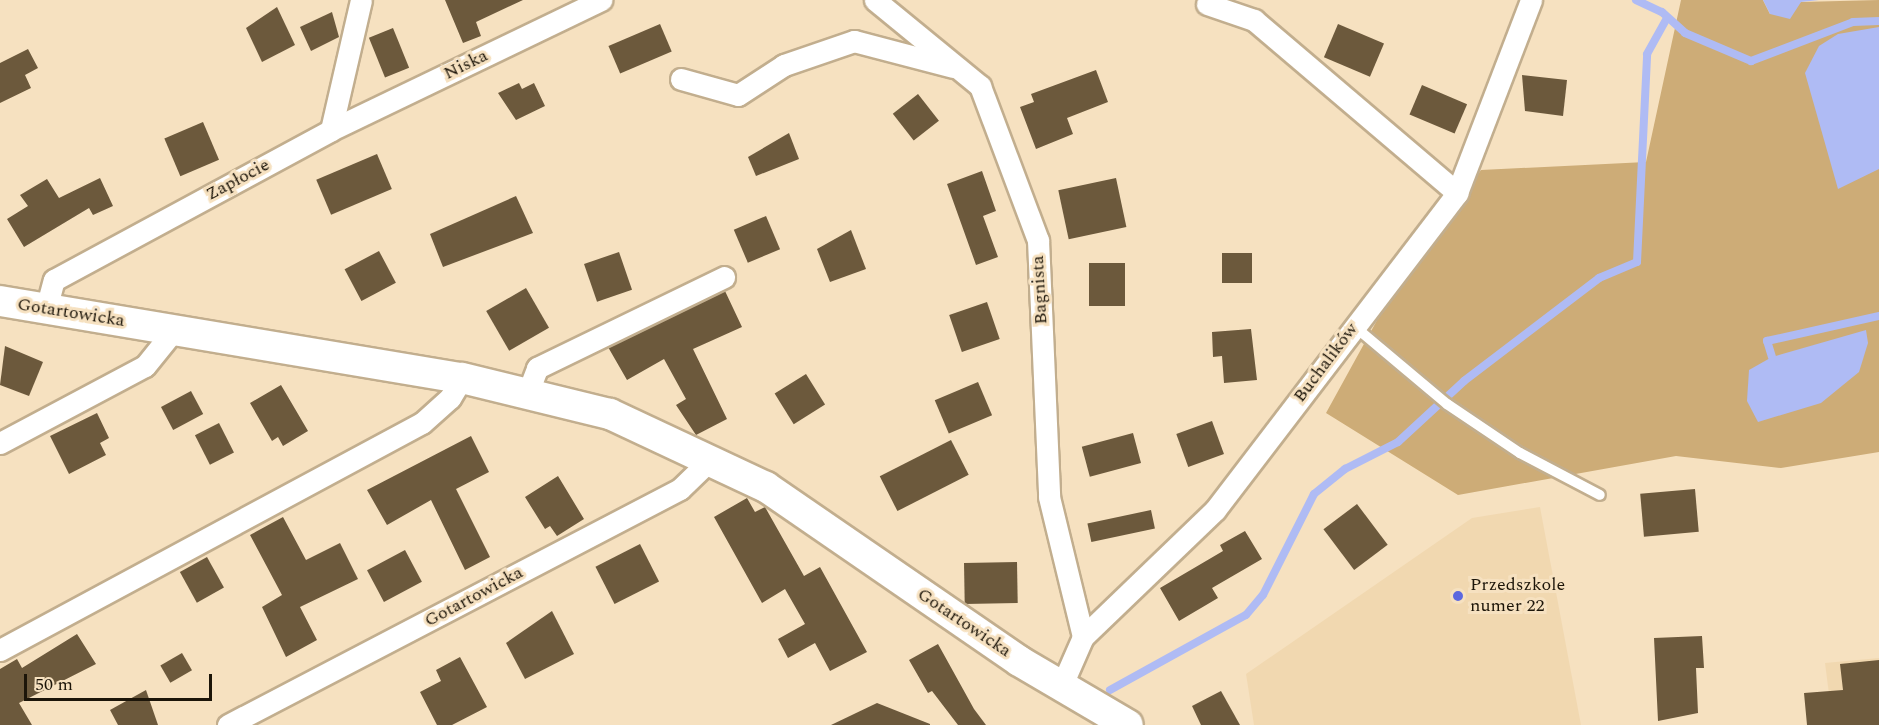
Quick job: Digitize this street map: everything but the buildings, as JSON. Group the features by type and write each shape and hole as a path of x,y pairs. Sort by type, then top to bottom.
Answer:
{"street":[{"path":"331,130 361,0"},
{"name":"Niska","path":"331,130 601,0"},
{"name":"Bagnista","path":"875,0 980,86 1038,240 1049,497 1083,637"},
{"name":"Buchalików","path":"1061,687 1083,637 1215,510 1457,193 1531,0"},
{"path":"1207,4 1254,20 1457,193"},
{"path":"681,79 738,95 784,65 854,41 959,69"},
{"name":"Zapłocie","path":"46,309 54,279 331,130"},
{"path":"528,392 537,368 724,277"},
{"name":"Gotartowicka","path":"0,301 462,378 528,392 610,414 712,458 798,507 1061,687 1128,725"},
{"path":"0,443 145,366 174,330"},
{"path":"0,650 422,423 450,399 462,378"},
{"name":"Gotartowicka","path":"228,725 680,489 712,458"}],"lane":[{"path":"1354,326 1447,404 1520,453 1600,495"}],"shaded area":[{"path":"1681,0 1763,0 1770,14 1801,2 1879,0 1879,452 1781,468 1676,456 1458,495 1326,413 1381,313 1481,170 1646,162"},
{"name":"Przedszkole numer 22","path":"1540,507 1581,725 1254,725 1246,674 1472,518"},
{"path":"1879,658 1879,725 1833,725 1825,663"}],"water":[{"path":"1763,0 1819,0 1801,2 1790,19 1770,14"},
{"path":"1879,27 1879,169 1838,189 1805,73 1819,46 1838,34"},
{"path":"1866,330 1868,343 1859,372 1821,403 1758,422 1747,401 1749,370 1772,357"}],"waterway":[{"path":"1636,0 1662,12 1685,33 1751,61 1853,22 1879,21"},
{"path":"1110,690 1246,615 1263,595 1314,494 1345,469 1398,442 1464,381 1599,278 1637,262 1647,54 1667,18"},
{"path":"1772,357 1767,341 1879,316"}],"place":[{"name":"Przedszkole numer 22","path":"1458,596"}]}
